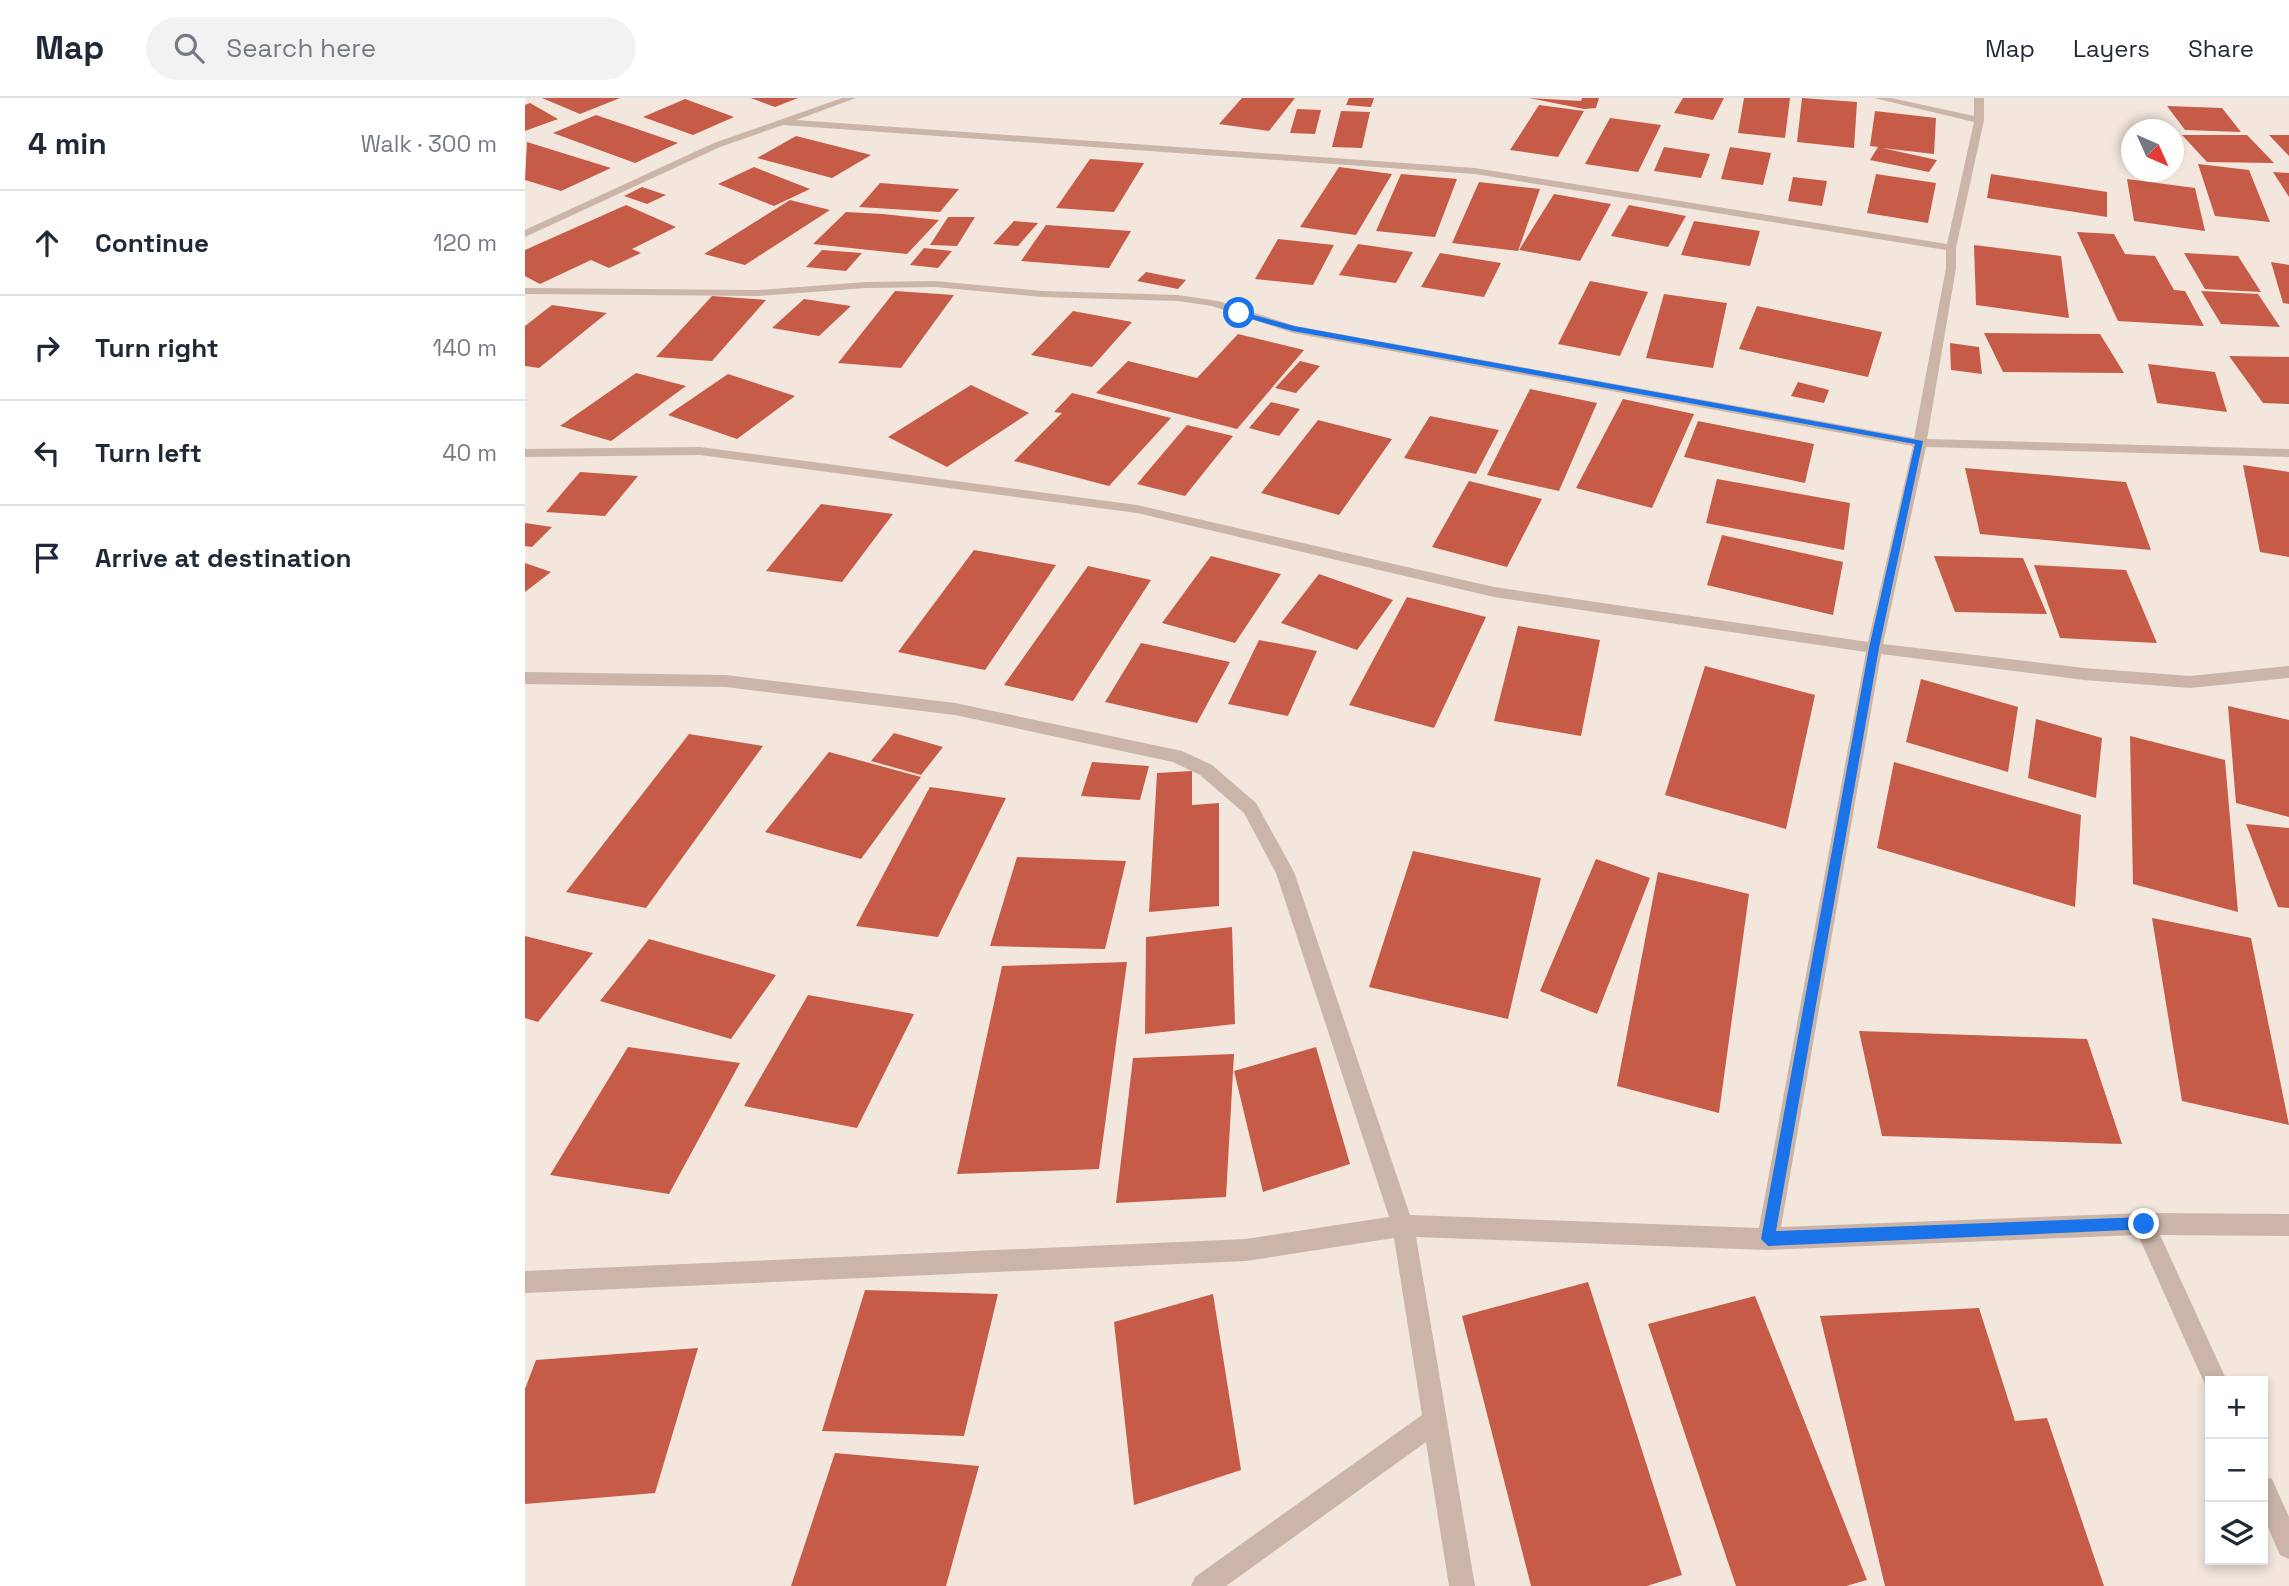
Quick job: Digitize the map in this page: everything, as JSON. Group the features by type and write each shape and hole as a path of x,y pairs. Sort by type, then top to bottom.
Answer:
{"street":[{"path":"525,234 717,145 851,98"},
{"path":"1879,98 1979,120"},
{"path":"1768,1239 1874,648 1920,443 1951,268 1951,248 1979,120 1979,98"},
{"path":"780,122 1475,171 1951,248"},
{"path":"525,290 758,293 866,285 935,284 1028,293 1178,298 1214,303 1293,328 1920,443 2289,453"},
{"path":"525,453 700,452 1137,509 1494,592 1874,648 2084,674 2190,682 2289,672"},
{"path":"525,678 726,681 955,709 1176,756 1206,770 1250,808 1285,872 1403,1226 1462,1586"},
{"path":"2144,1224 2213,1376"},
{"path":"525,1282 1246,1250 1403,1226 1768,1239 2144,1224 2289,1226"},
{"path":"1204,1586 1436,1420"},
{"path":"2268,1499 2289,1546"}],"building":[{"path":"542,98 620,98 580,114"},
{"path":"751,98 798,98 775,107"},
{"path":"1242,98 1295,98 1269,131 1219,124"},
{"path":"1349,98 1374,98 1371,107 1346,105"},
{"path":"1529,98 1581,101 1582,98 1599,98 1596,108 1584,109"},
{"path":"1683,98 1724,98 1713,120 1674,113"},
{"path":"1744,98 1790,98 1785,138 1738,133"},
{"path":"1802,98 1857,102 1854,148 1797,142"},
{"path":"685,99 734,117 693,135 643,117"},
{"path":"530,103 558,119 525,131 525,105"},
{"path":"1539,105 1584,111 1558,157 1510,150"},
{"path":"2167,106 2222,108 2241,132 2185,130 2184,119 2177,119"},
{"path":"1297,109 1321,110 1315,134 1290,133"},
{"path":"1341,111 1370,112 1362,148 1332,147"},
{"path":"1875,111 1936,118 1934,154 1882,148 1937,160 1929,172 1870,160 1878,147 1870,146"},
{"path":"596,115 678,143 635,163 553,133"},
{"path":"1610,118 1661,125 1638,172 1585,164"},
{"path":"2184,135 2247,135 2274,163 2207,162"},
{"path":"2269,135 2289,135 2289,156"},
{"path":"796,136 871,155 832,178 757,158"},
{"path":"527,142 611,168 561,191 525,180"},
{"path":"1664,147 1710,154 1701,178 1654,171"},
{"path":"1730,147 1771,153 1763,185 1721,179"},
{"path":"1090,159 1144,163 1114,212 1056,208"},
{"path":"2198,164 2249,170 2270,222 2215,216"},
{"path":"754,167 810,189 774,206 718,184"},
{"path":"1339,167 1392,174 1356,235 1300,227"},
{"path":"2273,172 2289,173 2289,197"},
{"path":"1401,174 1457,179 1435,237 1376,231"},
{"path":"1876,174 1936,183 1928,223 1867,213"},
{"path":"1991,174 2107,192 2107,217 1987,198"},
{"path":"1793,177 1827,181 1822,206 1788,201"},
{"path":"1479,182 1540,189 1518,251 1452,243"},
{"path":"2128,182 2195,188 2205,231 2134,221"},
{"path":"880,183 959,189 940,212 859,207"},
{"path":"642,187 666,195 647,204 624,196"},
{"path":"1554,194 1611,204 1580,261 1519,250"},
{"path":"790,200 830,210 745,265 704,254"},
{"path":"626,205 676,227 632,249 641,253 609,268 591,260 540,284 525,276 525,250"},
{"path":"1629,205 1686,216 1668,247 1611,236"},
{"path":"846,212 939,220 907,254 813,244"},
{"path":"948,217 975,217 957,246 930,245"},
{"path":"1014,221 1038,223 1018,246 993,244"},
{"path":"1694,221 1760,231 1750,266 1681,255"},
{"path":"1046,225 1131,231 1109,268 1021,261"},
{"path":"2077,232 2114,234 2125,254 2155,256 2174,290 2185,291 2204,326 2118,321"},
{"path":"1278,239 1334,245 1313,285 1255,279"},
{"path":"1358,244 1413,252 1396,283 1339,275"},
{"path":"1974,245 2061,256 2069,318 1976,305"},
{"path":"924,248 952,251 938,268 910,265"},
{"path":"822,250 862,253 846,271 806,267"},
{"path":"1440,253 1501,263 1484,297 1421,287"},
{"path":"2184,253 2238,256 2261,292 2205,289"},
{"path":"2271,262 2289,265 2289,304 2283,303"},
{"path":"1146,272 1186,280 1178,289 1137,281"},
{"path":"1590,281 1648,292 1620,356 1558,344"},
{"path":"895,291 954,295 901,368 838,363"},
{"path":"2201,291 2258,294 2280,327 2221,324"},
{"path":"1664,294 1727,303 1713,368 1646,358"},
{"path":"712,296 766,300 712,361 656,357"},
{"path":"804,299 851,306 819,336 772,328"},
{"path":"552,305 607,313 539,368 525,366 525,326"},
{"path":"1757,306 1882,332 1868,377 1739,349"},
{"path":"1073,311 1132,322 1092,367 1031,355"},
{"path":"1984,333 2100,334 2124,373 2003,372"},
{"path":"1238,334 1304,350 1237,429 1096,393 1128,361 1197,378"},
{"path":"1950,343 1979,347 1982,374 1951,370"},
{"path":"2229,356 2289,357 2289,404 2263,403"},
{"path":"1300,361 1320,366 1296,393 1275,388"},
{"path":"2148,364 2215,372 2227,412 2157,403"},
{"path":"636,373 686,386 611,441 560,426"},
{"path":"728,374 795,396 737,439 668,415"},
{"path":"1798,382 1829,390 1824,403 1791,396"},
{"path":"971,385 1029,413 947,467 888,437"},
{"path":"1530,389 1597,403 1559,491 1487,475"},
{"path":"1072,393 1171,418 1109,486 1014,461 1062,413 1054,412"},
{"path":"1623,399 1694,414 1652,508 1576,488"},
{"path":"1271,402 1300,409 1279,436 1249,428"},
{"path":"1430,416 1499,430 1476,474 1404,458"},
{"path":"1318,420 1392,439 1339,515 1261,493"},
{"path":"1698,421 1814,444 1805,483 1684,457"},
{"path":"1187,425 1233,436 1185,496 1137,484"},
{"path":"2243,465 2289,472 2289,557 2260,552"},
{"path":"1965,468 2126,482 2151,550 1980,534"},
{"path":"580,472 638,476 605,516 546,512"},
{"path":"1717,479 1850,503 1844,550 1706,523"},
{"path":"1469,481 1542,499 1507,567 1432,547"},
{"path":"821,504 893,514 842,582 766,571"},
{"path":"525,523 552,527 532,547 525,546"},
{"path":"1722,535 1843,562 1833,615 1707,585"},
{"path":"974,550 1056,565 985,670 898,652"},
{"path":"1211,556 1281,574 1235,643 1162,623"},
{"path":"1934,556 2023,558 2047,614 1955,612"},
{"path":"525,563 551,572 525,592"},
{"path":"2034,565 2126,570 2157,643 2060,638"},
{"path":"1088,566 1151,580 1073,701 1004,685"},
{"path":"1319,574 1393,600 1357,650 1281,623"},
{"path":"1407,597 1486,617 1434,728 1349,705"},
{"path":"1518,626 1600,640 1581,736 1494,721"},
{"path":"1259,640 1317,651 1288,716 1228,704"},
{"path":"1141,643 1230,662 1197,723 1105,702"},
{"path":"1705,666 1815,695 1786,829 1665,795"},
{"path":"1921,679 2018,707 2008,772 1906,742"},
{"path":"2228,706 2289,720 2289,817 2236,803"},
{"path":"2036,719 2102,738 2096,798 2028,778"},
{"path":"894,733 943,747 921,775 871,761"},
{"path":"689,734 763,746 646,908 566,892"},
{"path":"2130,736 2225,760 2238,912 2133,884"},
{"path":"829,752 921,777 861,859 765,832"},
{"path":"1092,762 1149,766 1140,800 1081,796"},
{"path":"1894,762 2081,815 2075,907 1877,848"},
{"path":"1192,771 1192,805 1219,803 1219,906 1149,912 1157,773"},
{"path":"930,787 1006,798 938,937 856,926"},
{"path":"2246,824 2289,828 2289,908 2278,907"},
{"path":"1413,851 1541,878 1508,1019 1369,987"},
{"path":"1017,857 1126,861 1105,949 990,946"},
{"path":"1596,859 1650,878 1597,1014 1540,991"},
{"path":"1658,872 1749,894 1719,1113 1617,1086"},
{"path":"2152,918 2251,938 2289,1125 2182,1101"},
{"path":"1232,927 1235,1024 1145,1034 1146,937"},
{"path":"525,936 593,953 538,1022 525,1018"},
{"path":"649,939 776,975 731,1039 600,1001"},
{"path":"1127,962 1099,1169 957,1174 1002,966"},
{"path":"808,995 914,1014 857,1128 744,1106"},
{"path":"1859,1031 2087,1039 2122,1144 1882,1136"},
{"path":"628,1047 740,1063 669,1194 550,1175"},
{"path":"1316,1047 1350,1164 1263,1192 1234,1071"},
{"path":"1234,1054 1226,1197 1116,1203 1133,1058"},
{"path":"1588,1282 1682,1575 1647,1586 1531,1586 1462,1316"},
{"path":"865,1290 998,1294 964,1436 822,1431"},
{"path":"1213,1294 1241,1470 1134,1505 1114,1322"},
{"path":"1755,1296 1867,1580 1846,1586 1736,1586 1648,1324"},
{"path":"1979,1308 2015,1421 2047,1418 2104,1586 1885,1586 1820,1316"},
{"path":"698,1348 655,1493 525,1504 525,1389 536,1360"},
{"path":"835,1453 979,1466 946,1586 791,1586"}],"route":[{"path":"1239,313 1293,328 1920,443 1874,648 1768,1239 2144,1224"}]}
